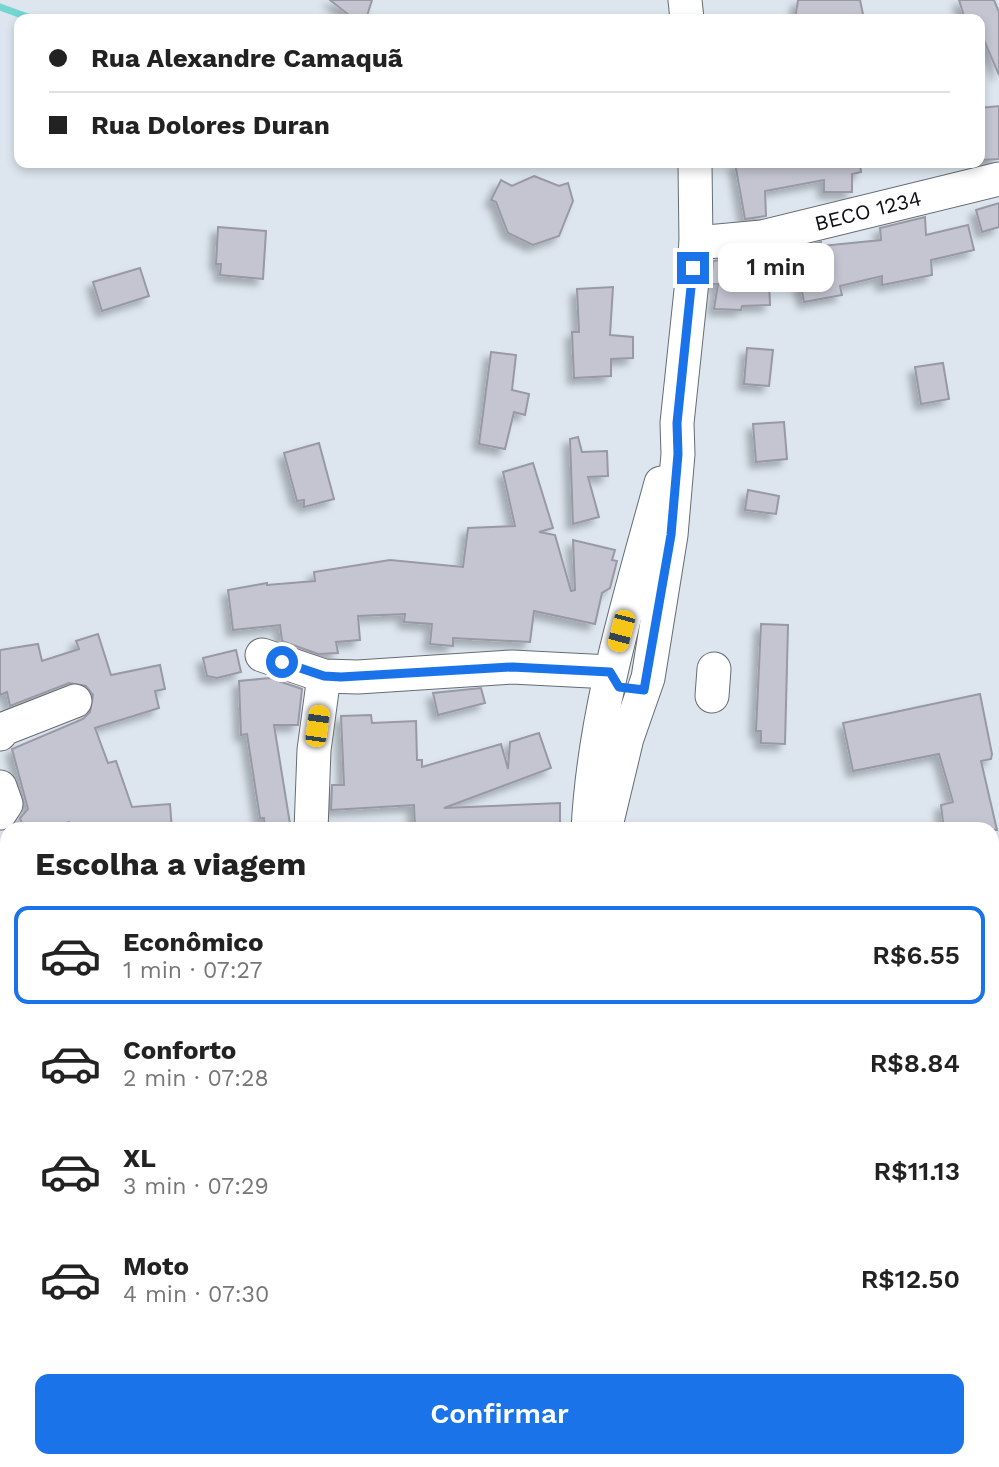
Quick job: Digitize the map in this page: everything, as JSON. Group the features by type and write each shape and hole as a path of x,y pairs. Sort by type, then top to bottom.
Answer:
{"street":[{"path":"607,822 626,738 648,675 671,535 678,454 677,423 696,243 695,168"},
{"name":"BECO 1234","path":"696,243 762,237 999,179"},
{"path":"588,822 610,672 677,423"},
{"path":"262,655 324,676 358,677 512,667 610,672"},
{"path":"610,672 620,660 628,657 648,675"},
{"path":"311,822 314,750 324,676"},
{"path":"0,734 1,730 75,701"},
{"path":"0,786 6,804 0,813"}],"building":[{"path":"330,0 372,0 368,14 348,14"},
{"path":"798,0 860,0 863,14 796,14"},
{"path":"959,0 994,0 999,12 999,75 985,43 985,14 963,14"},
{"path":"999,106 999,159 985,160 985,107"},
{"path":"736,168 861,168 861,172 852,174 852,192 824,192 824,180 765,191 766,216 745,219"},
{"path":"534,176 559,186 568,183 573,201 559,236 533,245 508,233 496,202 491,200 501,180 512,186"},
{"path":"999,203 999,227 982,232 976,210"},
{"path":"925,217 926,235 968,225 974,250 931,260 932,275 882,285 882,276 840,286 842,295 804,302 794,249 821,242 822,246 881,240 880,228"},
{"path":"218,227 266,231 263,279 220,275 221,264 216,264"},
{"path":"768,255 770,305 742,306 741,310 714,309 718,284 711,284 713,261"},
{"path":"140,268 149,296 102,311 93,282"},
{"path":"613,287 610,335 633,337 633,358 611,359 611,376 574,378 572,332 579,332 577,289"},
{"path":"747,348 773,350 769,386 744,384"},
{"path":"491,352 516,355 512,390 529,394 525,415 514,412 505,449 479,444"},
{"path":"943,363 949,399 921,404 915,367"},
{"path":"784,422 787,459 756,462 753,424"},
{"path":"578,437 582,452 607,451 608,476 588,477 599,517 573,524 570,439"},
{"path":"319,443 334,499 304,507 304,500 297,501 284,453"},
{"path":"533,463 553,528 539,532 555,535 571,591 575,590 573,540 615,550 612,560 617,561 610,588 602,593 595,624 534,611 530,642 453,638 453,646 430,644 432,624 404,622 405,614 358,616 360,640 336,642 338,653 318,654 282,641 280,625 233,630 228,590 267,583 315,581 314,572 390,560 463,567 468,528 515,526 503,472"},
{"path":"748,490 779,496 776,514 745,510"},
{"path":"761,624 788,625 785,744 761,743 761,731 756,731"},
{"path":"98,634 111,675 160,665 165,689 155,691 159,708 95,728 108,763 116,761 132,807 170,804 171,822 21,822 20,818 28,809 12,749 83,719 90,712 93,695 86,686 69,683 10,706 7,692 0,695 0,650 38,644 42,661 79,649 76,641"},
{"path":"236,650 241,672 217,678 207,676 203,658"},
{"path":"270,678 302,689 298,725 274,725 290,822 264,822 264,818 260,818 247,734 241,735 239,681"},
{"path":"481,688 485,703 438,715 433,693"},
{"path":"980,694 992,754 991,759 981,761 995,822 943,822 941,805 953,802 939,754 853,771 843,723"},
{"path":"371,715 372,723 416,721 417,760 422,760 422,767 501,744 508,769 510,742 539,733 551,768 444,808 560,803 560,822 415,822 414,805 331,810 332,785 344,785 341,716"}],"waterway":[{"path":"0,7 19,14"}],"route":[{"path":"282,662 324,676 341,677 512,667 610,672 619,687 644,690 671,535 678,454 677,423 693,268"}]}
